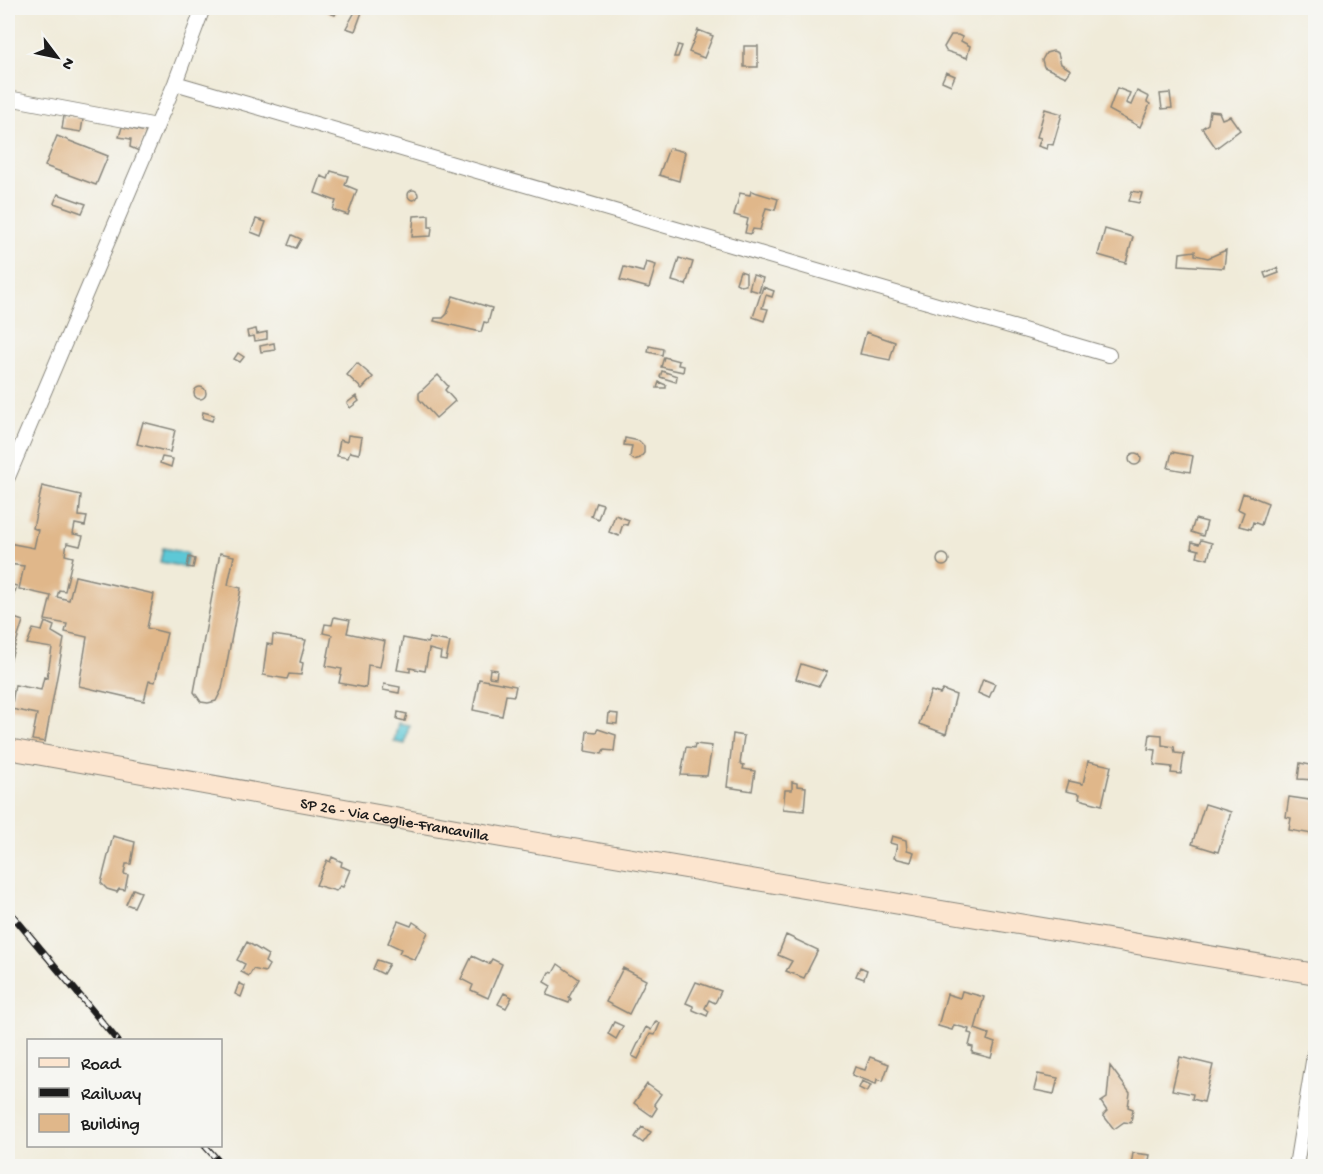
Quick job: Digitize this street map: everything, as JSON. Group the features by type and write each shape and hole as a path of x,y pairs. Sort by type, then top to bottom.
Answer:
{"main road":[{"name":"SP 26 - Via Ceglie-Francavilla","path":"8,749 784,885 1316,974"}],"street":[{"path":"8,477 175,83 203,8"},
{"path":"175,83 1109,355"},
{"path":"8,98 157,126"},
{"path":"1296,1167 1316,1043"}],"water":[{"path":"163,548 188,553 185,567 160,562"},
{"path":"398,723 409,725 405,744 394,742"}],"building":[{"path":"317,8 338,8 335,15"},
{"path":"355,12 362,12 355,31 346,28"},
{"path":"698,30 713,36 704,58 689,52"},
{"path":"951,35 962,37 961,41 970,46 967,58 946,51 944,47"},
{"path":"678,45 682,46 678,57 674,57"},
{"path":"744,46 758,46 758,67 744,67"},
{"path":"1053,51 1058,53 1061,64 1071,70 1066,77 1044,67 1042,60 1046,53"},
{"path":"946,72 955,76 951,85 942,81"},
{"path":"1117,88 1130,93 1126,103 1131,105 1137,91 1149,97 1147,102 1150,104 1140,127 1109,110"},
{"path":"1170,93 1172,108 1162,109 1160,94"},
{"path":"1045,109 1062,114 1053,145 1048,144 1047,149 1038,146 1041,138 1037,137"},
{"path":"1210,111 1219,112 1222,119 1230,116 1240,130 1216,148 1202,128 1208,124"},
{"path":"64,116 83,119 81,132 62,129"},
{"path":"122,127 146,132 139,151 130,147 131,139 119,137"},
{"path":"57,136 108,156 96,185 45,166"},
{"path":"669,148 685,152 679,181 659,175"},
{"path":"331,171 348,176 345,185 357,190 348,215 333,210 336,201 315,193 321,176 328,179"},
{"path":"413,190 417,191 417,199 413,200 409,199 408,195 409,191"},
{"path":"751,191 778,199 775,210 766,208 760,230 753,229 751,234 745,233 748,219 734,215 740,193 750,195"},
{"path":"1132,191 1142,193 1139,203 1129,201"},
{"path":"58,194 86,204 82,213 54,203"},
{"path":"429,215 429,227 432,227 431,236 412,237 414,216"},
{"path":"256,219 266,222 261,236 251,232"},
{"path":"1105,229 1133,237 1126,263 1098,255"},
{"path":"292,235 301,239 296,248 288,245"},
{"path":"1226,250 1224,268 1179,265 1180,253 1195,251 1195,255 1208,258"},
{"path":"679,258 693,262 686,285 672,281"},
{"path":"646,262 656,265 649,288 620,280 624,267 643,272"},
{"path":"1277,268 1279,273 1266,278 1264,273"},
{"path":"740,271 746,273 746,285 741,286 736,283"},
{"path":"753,275 763,278 759,292 749,289"},
{"path":"763,287 774,291 772,297 766,295 762,308 768,309 764,321 753,317"},
{"path":"453,296 492,308 488,323 484,322 481,332 434,321 435,318 443,318 447,314"},
{"path":"256,329 257,334 267,332 267,339 255,341 254,336 248,337 247,331"},
{"path":"866,332 895,342 890,360 860,354"},
{"path":"274,343 275,350 261,352 260,346"},
{"path":"649,346 663,349 662,355 648,352"},
{"path":"238,353 244,357 240,362 234,359"},
{"path":"664,357 679,361 678,365 684,366 683,372 661,367"},
{"path":"357,363 373,377 362,389 347,375"},
{"path":"662,371 677,376 676,382 660,377"},
{"path":"438,375 448,386 445,390 455,401 436,418 419,399 419,393"},
{"path":"659,382 666,385 666,388 657,388"},
{"path":"202,387 206,393 202,399 198,399 194,391"},
{"path":"356,396 359,401 350,408 347,403"},
{"path":"203,412 214,415 212,421 202,418"},
{"path":"143,422 175,430 170,452 137,444"},
{"path":"348,435 362,437 359,454 350,452 348,458 337,456 340,440 347,442"},
{"path":"625,438 639,441 644,446 644,453 640,458 634,460 630,457 632,446 624,445"},
{"path":"1172,452 1193,456 1190,472 1168,468"},
{"path":"1135,453 1141,459 1135,465 1129,459"},
{"path":"162,457 173,459 171,467 160,463"},
{"path":"42,486 81,495 79,516 87,517 85,526 75,524 73,534 83,536 80,546 67,543 65,555 73,557 65,591 59,590 57,597 69,600 75,576 154,594 147,628 167,633 155,682 149,681 144,701 79,686 87,637 65,632 67,624 45,620 51,596 19,589 24,566 8,564 8,543 34,548 38,530 33,528"},
{"path":"1243,493 1268,503 1261,525 1253,522 1251,529 1239,526 1244,512 1238,509"},
{"path":"596,502 603,504 598,519 591,516"},
{"path":"615,515 629,520 627,525 623,524 619,536 609,532"},
{"path":"1195,519 1207,522 1203,536 1191,532"},
{"path":"1201,540 1212,543 1208,559 1197,556 1199,550 1191,548 1192,542 1199,544"},
{"path":"220,553 234,556 228,585 241,588 222,689 216,701 208,703 201,702 194,692"},
{"path":"945,554 948,555 948,565 941,566 938,565 937,558 938,555"},
{"path":"189,557 195,559 193,568 187,567"},
{"path":"8,584 17,586 8,610"},
{"path":"8,616 23,621 8,668"},
{"path":"334,617 350,620 347,633 385,641 380,667 368,665 366,688 339,683 342,669 326,666 332,635 323,633 325,624 332,625"},
{"path":"45,622 54,626 52,632 64,639 45,742 32,740 37,714 11,709 15,685 41,690 44,677 47,678 52,648 27,644 33,629 42,631"},
{"path":"273,635 306,640 300,662 303,663 301,675 289,674 287,679 263,675 267,644 272,645"},
{"path":"403,638 428,643 429,638 450,642 446,660 440,659 441,652 429,649 425,671 410,668 410,672 397,670"},
{"path":"801,664 827,672 819,686 796,679"},
{"path":"490,669 497,670 496,678 489,677"},
{"path":"479,679 516,686 514,696 506,695 502,716 473,710"},
{"path":"983,679 995,684 989,698 978,693"},
{"path":"384,684 400,687 399,693 383,690"},
{"path":"943,690 956,695 946,734 919,724 931,691 940,694"},
{"path":"398,712 407,714 405,721 397,719"},
{"path":"609,713 618,714 617,724 608,723"},
{"path":"598,729 616,735 614,751 604,750 602,754 585,751 587,731 596,732"},
{"path":"733,734 744,736 740,764 744,765 743,769 755,771 752,791 727,787"},
{"path":"1150,734 1162,735 1162,745 1174,747 1175,753 1184,754 1181,774 1171,773 1172,767 1154,765 1156,750 1148,749"},
{"path":"695,744 712,746 707,776 681,775 686,747 694,748"},
{"path":"1088,761 1111,766 1102,805 1079,799 1080,794 1066,791 1069,781 1083,784"},
{"path":"1300,763 1316,766 1316,780 1298,779"},
{"path":"792,782 797,783 797,786 806,787 804,811 783,809 785,790 792,790"},
{"path":"1289,797 1316,801 1316,820 1312,834 1289,830 1291,818 1286,817"},
{"path":"1205,804 1231,812 1218,852 1192,844"},
{"path":"113,836 135,842 131,864 126,864 124,874 128,875 125,890 119,889 117,892 107,889 101,883"},
{"path":"892,836 906,840 907,850 914,852 911,862 894,858 897,845 890,843"},
{"path":"332,857 342,862 341,866 350,870 343,887 340,886 336,891 316,885 327,860 330,862"},
{"path":"133,889 141,892 134,907 126,904"},
{"path":"398,921 411,926 413,922 428,932 415,960 399,953 401,949 388,943"},
{"path":"786,935 818,950 804,978 786,971 792,961 778,955"},
{"path":"247,942 268,955 265,962 269,965 265,972 253,969 249,976 241,972 245,964 237,960"},
{"path":"472,956 489,964 492,959 502,964 488,998 471,990 473,985 461,979"},
{"path":"377,960 389,964 383,974 373,969"},
{"path":"558,964 579,979 569,997 571,999 569,1003 547,995 551,986 544,982 549,972 553,973"},
{"path":"860,967 867,970 864,979 856,976"},
{"path":"623,968 646,980 629,1014 606,1002"},
{"path":"696,982 721,991 715,1003 709,1000 705,1008 709,1011 707,1016 693,1010 693,1006 686,1003"},
{"path":"239,983 245,986 241,997 235,994"},
{"path":"962,991 984,997 975,1029 989,1034 987,1040 995,1043 991,1058 972,1053 973,1047 969,1046 972,1034 968,1033 969,1029 954,1025 952,1030 938,1026 947,994 960,998"},
{"path":"504,993 512,997 506,1008 498,1004"},
{"path":"656,1021 660,1023 655,1035 650,1034 638,1059 632,1056 646,1027 651,1030"},
{"path":"614,1022 623,1026 616,1039 608,1034"},
{"path":"870,1057 889,1064 883,1081 877,1079 876,1084 852,1075 855,1067 865,1070"},
{"path":"1180,1057 1213,1065 1204,1102 1192,1099 1193,1094 1172,1090"},
{"path":"1110,1066 1130,1093 1128,1107 1133,1109 1131,1123 1124,1122 1114,1129 1103,1115 1107,1111 1101,1102 1107,1098"},
{"path":"1038,1074 1058,1078 1054,1094 1034,1090"},
{"path":"862,1081 871,1085 867,1092 859,1088"},
{"path":"647,1084 661,1094 654,1104 657,1108 652,1116 634,1103"},
{"path":"642,1127 651,1132 643,1143 635,1137"},
{"path":"1133,1153 1150,1155 1148,1166 1131,1166"}],"railway":[{"path":"8,910 116,1039"},
{"path":"206,1147 223,1166"}]}
